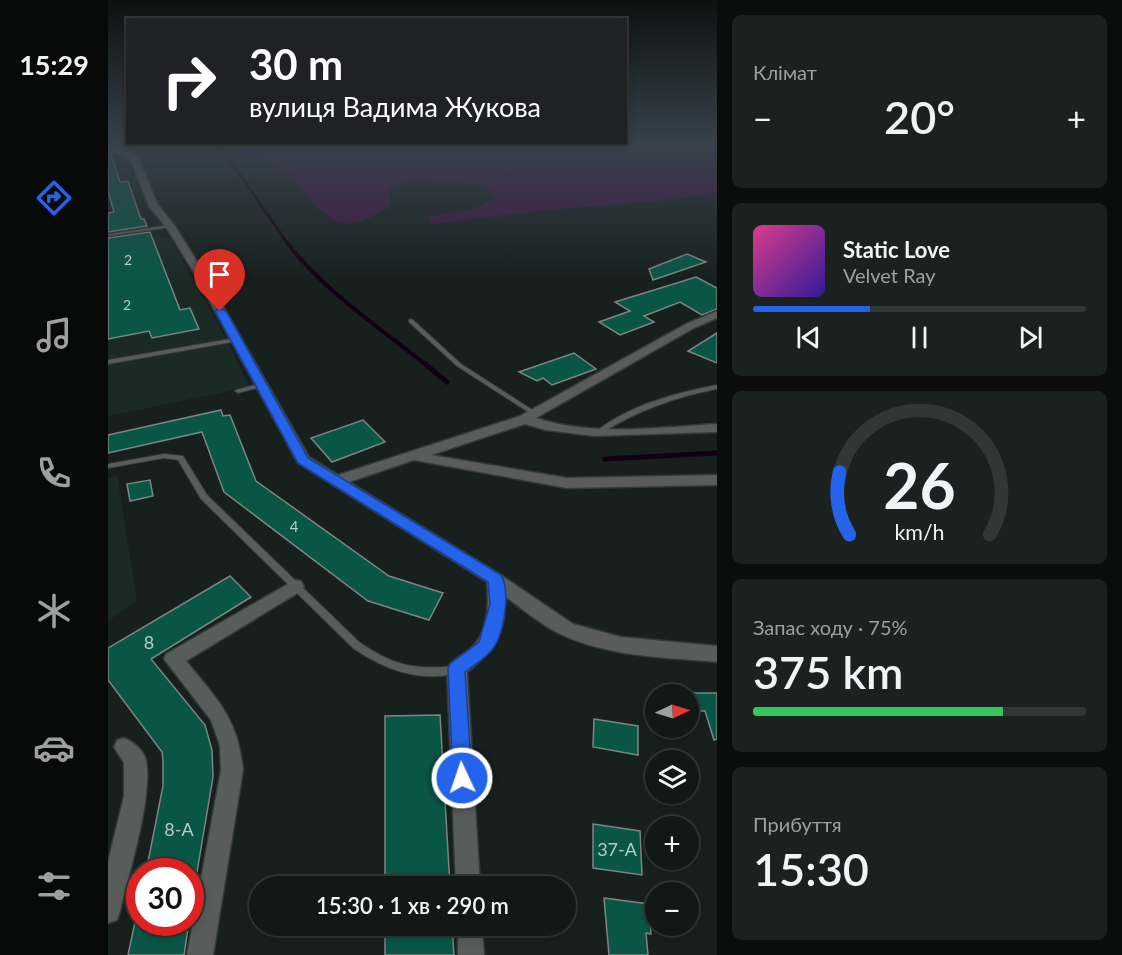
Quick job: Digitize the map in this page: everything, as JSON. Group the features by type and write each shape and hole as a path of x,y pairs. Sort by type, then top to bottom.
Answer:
{"street":[{"path":"148,191 154,206 170,226 263,385 303,460 495,579 566,629 614,642 717,654"},
{"path":"336,481 415,457 530,416 690,326 717,314"},
{"path":"530,416 541,426 600,432 717,428"},
{"path":"415,457 567,483 717,480"},
{"path":"467,876 457,669 485,646 494,624 498,604 495,579"},
{"path":"200,955 232,770 230,746 219,716 173,659 295,586"},
{"path":"108,911 135,796 135,760 124,747"},
{"path":"470,936 471,955"}],"lane":[{"path":"108,235 170,226"},
{"path":"411,321 459,365 530,416"},
{"path":"108,362 236,340"},
{"path":"238,391 263,385"},
{"path":"600,432 620,418 666,401 717,387"},
{"path":"108,466 164,456 180,458 204,497 356,645 376,660 401,670 429,673 457,669"}],"shaded area":[{"path":"303,191 389,191 390,205 372,217 357,222 344,223 334,220"},
{"path":"489,191 717,191 679,199 549,210 432,224 427,217 475,209 494,198"},
{"path":"160,234 162,238 170,238 228,342 249,387 108,416 108,242"},
{"path":"117,476 137,600 108,621 108,478"}],"building":[{"path":"108,191 131,191 141,219 144,219 147,226 108,232 108,213 114,212"},
{"path":"150,232 180,310 190,308 199,329 152,338 149,331 108,339 108,238"},
{"path":"687,254 706,262 653,280 649,269"},
{"path":"696,277 717,288 717,309 702,315 680,302 644,316 654,322 620,335 599,322 630,311 615,302"},
{"path":"717,333 717,363 688,351"},
{"path":"574,353 596,369 552,385 543,378 537,381 519,372"},
{"path":"221,410 223,416 230,415 256,481 389,576 443,593 429,620 368,601 224,492 202,432 108,453 108,435"},
{"path":"363,420 385,442 332,462 311,438"},
{"path":"150,480 153,496 130,501 127,484"},
{"path":"230,576 251,597 151,659 205,725 212,750 213,777 199,858 149,858 163,786 162,752 108,680 108,648"},
{"path":"699,693 717,693 717,739 714,740 705,711 699,711"},
{"path":"440,715 449,876 385,876 385,716"},
{"path":"594,719 638,726 638,755 593,747"},
{"path":"593,824 640,831 642,875 593,868"},
{"path":"604,898 645,903 645,936 648,955 609,955"},
{"path":"132,936 187,936 184,955 128,955"},
{"path":"385,936 453,936 454,955 385,955"}],"waterway":[{"path":"251,191 288,244"},
{"path":"287,242 300,259 334,291 427,366"},
{"path":"425,364 447,382"},
{"path":"605,459 717,453"}],"route":[{"path":"220,311 303,460 495,579 498,604 494,624 485,646 457,669 462,778"}]}
